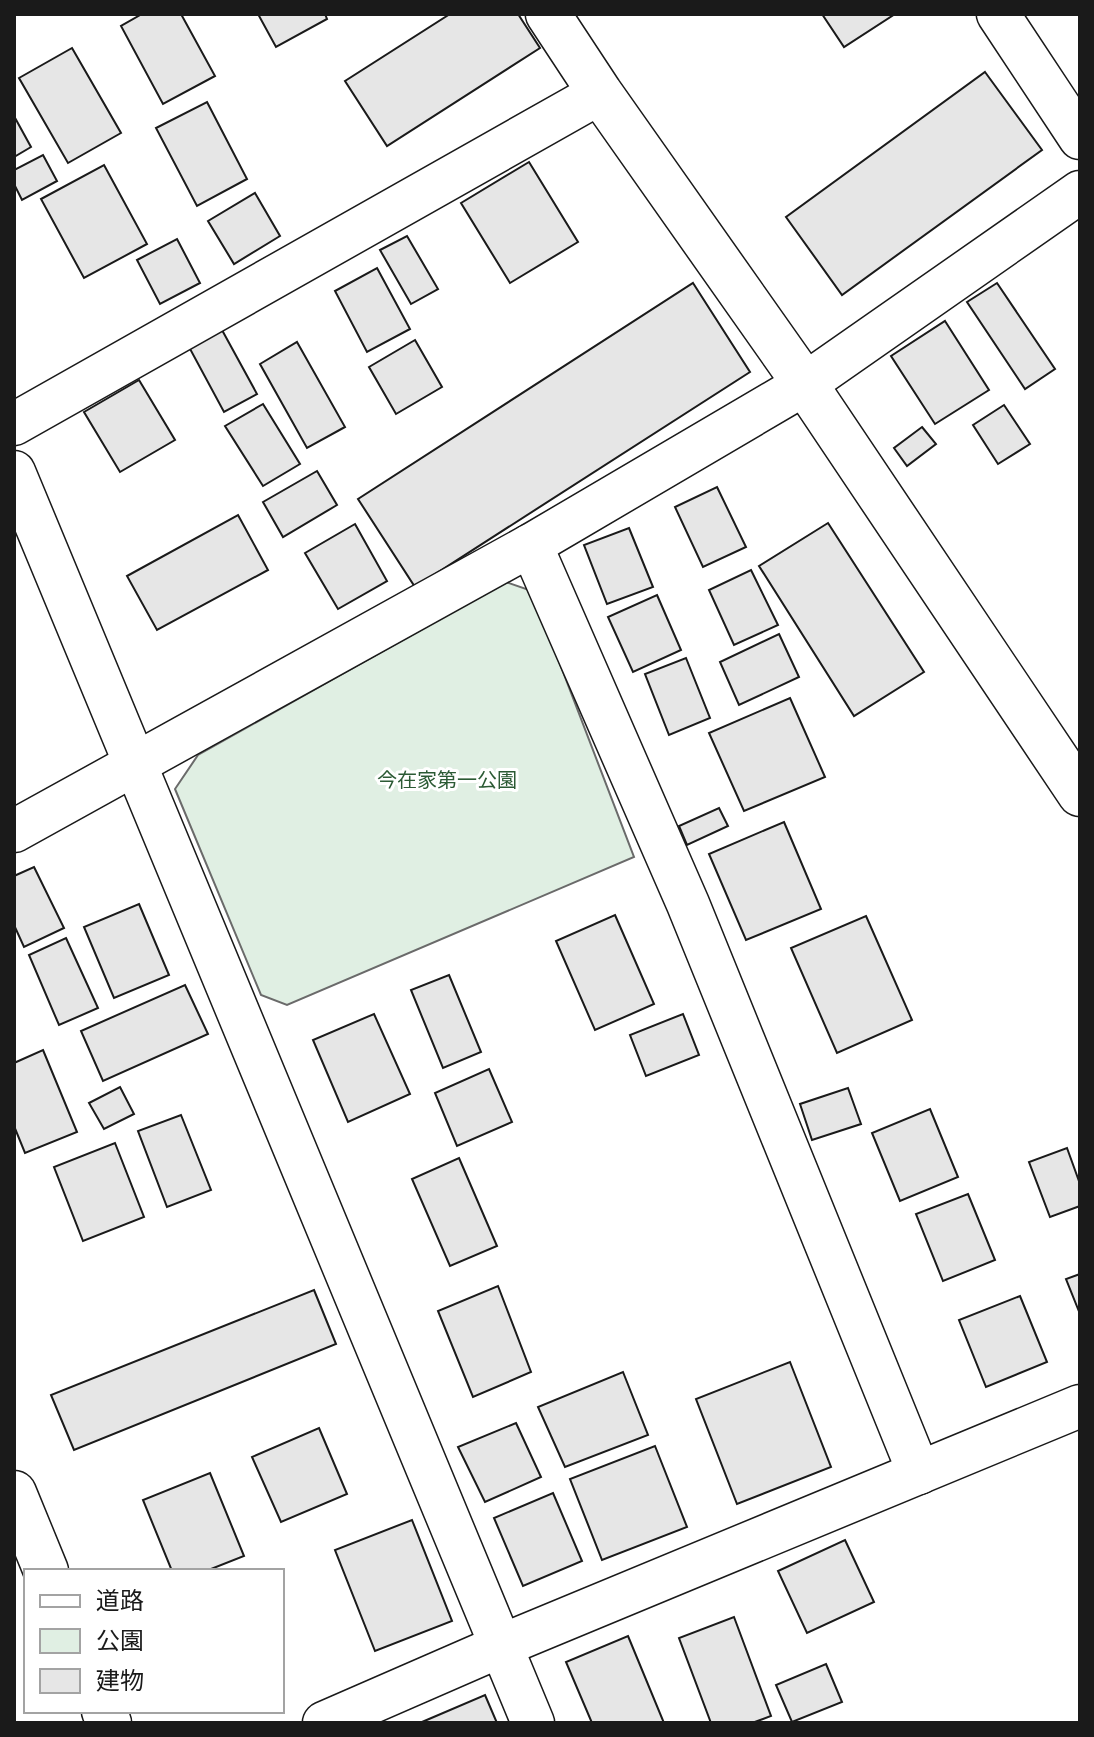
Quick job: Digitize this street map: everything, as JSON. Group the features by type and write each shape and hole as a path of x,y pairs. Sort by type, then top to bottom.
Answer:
{"street":[{"path":"548,14 805,384 1080,794"},
{"path":"998,14 1080,138"},
{"path":"14,424 600,93"},
{"path":"14,831 531,545 805,384 1080,192"},
{"path":"14,472 533,1723"},
{"path":"531,545 688,904 919,1473"},
{"path":"324,1723 503,1645 1080,1406"},
{"path":"14,1493 45,1569"}],"green space":[{"name":"今在家第一公園","path":"506,582 532,591 634,857 287,1005 261,995 175,789 198,755"}],"building":[{"path":"142,14 181,14 215,76 163,104 121,26"},
{"path":"258,14 325,14 327,19 276,47"},
{"path":"450,14 518,14 540,48 387,146 345,81"},
{"path":"822,14 895,14 844,47"},
{"path":"72,48 121,133 68,163 19,78"},
{"path":"985,72 1042,150 842,295 786,217"},
{"path":"207,102 247,179 197,206 156,128"},
{"path":"14,116 31,147 14,157"},
{"path":"43,155 57,181 22,200 14,184 14,170"},
{"path":"529,162 578,242 510,283 461,203"},
{"path":"104,165 147,244 84,278 41,199"},
{"path":"255,193 280,236 234,264 208,221"},
{"path":"407,236 438,289 411,304 380,250"},
{"path":"177,239 200,283 160,304 137,260"},
{"path":"377,268 410,329 367,352 335,291"},
{"path":"693,283 750,372 415,587 358,499"},
{"path":"997,283 1055,369 1025,389 967,302"},
{"path":"945,321 989,390 935,424 891,356"},
{"path":"222,330 257,394 224,412 189,347"},
{"path":"415,340 442,387 396,414 369,367"},
{"path":"297,342 345,427 307,448 260,364"},
{"path":"139,380 175,440 120,472 84,412"},
{"path":"263,404 300,464 263,486 225,426"},
{"path":"1004,405 1030,444 998,464 973,425"},
{"path":"922,427 936,444 907,466 894,448"},
{"path":"317,471 337,505 283,537 263,502"},
{"path":"717,487 746,547 703,567 675,507"},
{"path":"238,515 268,570 157,630 127,576"},
{"path":"828,523 924,672 854,716 759,566"},
{"path":"355,524 387,581 338,609 305,553"},
{"path":"629,528 653,587 607,604 584,545"},
{"path":"751,570 778,625 734,645 709,590"},
{"path":"657,595 681,650 633,672 608,617"},
{"path":"779,634 799,677 739,705 720,662"},
{"path":"686,658 710,718 669,735 645,674"},
{"path":"790,698 825,777 744,811 709,733"},
{"path":"719,808 728,826 687,845 679,826"},
{"path":"784,822 821,909 746,940 709,854"},
{"path":"34,867 64,928 24,947 14,925 14,876"},
{"path":"139,904 169,975 114,998 84,927"},
{"path":"615,915 654,1004 595,1030 556,941"},
{"path":"866,916 912,1020 837,1053 791,948"},
{"path":"66,938 98,1008 59,1025 29,955"},
{"path":"449,975 481,1052 443,1068 411,990"},
{"path":"185,985 208,1034 103,1081 81,1031"},
{"path":"374,1014 410,1094 348,1122 313,1040"},
{"path":"683,1014 699,1055 646,1076 630,1035"},
{"path":"43,1050 77,1132 25,1153 14,1126 14,1063"},
{"path":"489,1069 512,1122 457,1146 435,1093"},
{"path":"120,1087 134,1114 104,1129 89,1103"},
{"path":"848,1088 861,1124 812,1140 800,1104"},
{"path":"930,1109 958,1177 900,1201 872,1133"},
{"path":"181,1115 211,1190 167,1207 138,1131"},
{"path":"115,1143 144,1217 83,1241 54,1167"},
{"path":"1067,1148 1080,1184 1080,1206 1050,1217 1029,1162"},
{"path":"459,1158 497,1246 450,1266 412,1179"},
{"path":"968,1194 995,1260 943,1281 916,1214"},
{"path":"1080,1274 1080,1314 1066,1279"},
{"path":"498,1286 531,1372 473,1397 438,1311"},
{"path":"314,1290 336,1344 74,1450 51,1395"},
{"path":"1020,1296 1047,1362 986,1387 959,1320"},
{"path":"790,1362 831,1467 737,1504 696,1399"},
{"path":"623,1372 648,1435 565,1467 538,1407"},
{"path":"516,1423 541,1477 485,1502 458,1447"},
{"path":"319,1428 347,1494 281,1522 252,1457"},
{"path":"655,1446 687,1527 602,1560 570,1479"},
{"path":"210,1473 244,1556 211,1569 171,1569 143,1500"},
{"path":"553,1493 582,1561 523,1586 494,1518"},
{"path":"412,1520 452,1621 375,1651 335,1550"},
{"path":"845,1540 874,1602 807,1633 778,1571"},
{"path":"734,1617 771,1716 752,1723 711,1723 679,1638"},
{"path":"628,1636 664,1723 592,1723 566,1662"},
{"path":"826,1664 842,1702 792,1722 776,1685"},
{"path":"485,1695 497,1723 422,1723 422,1722"}]}
